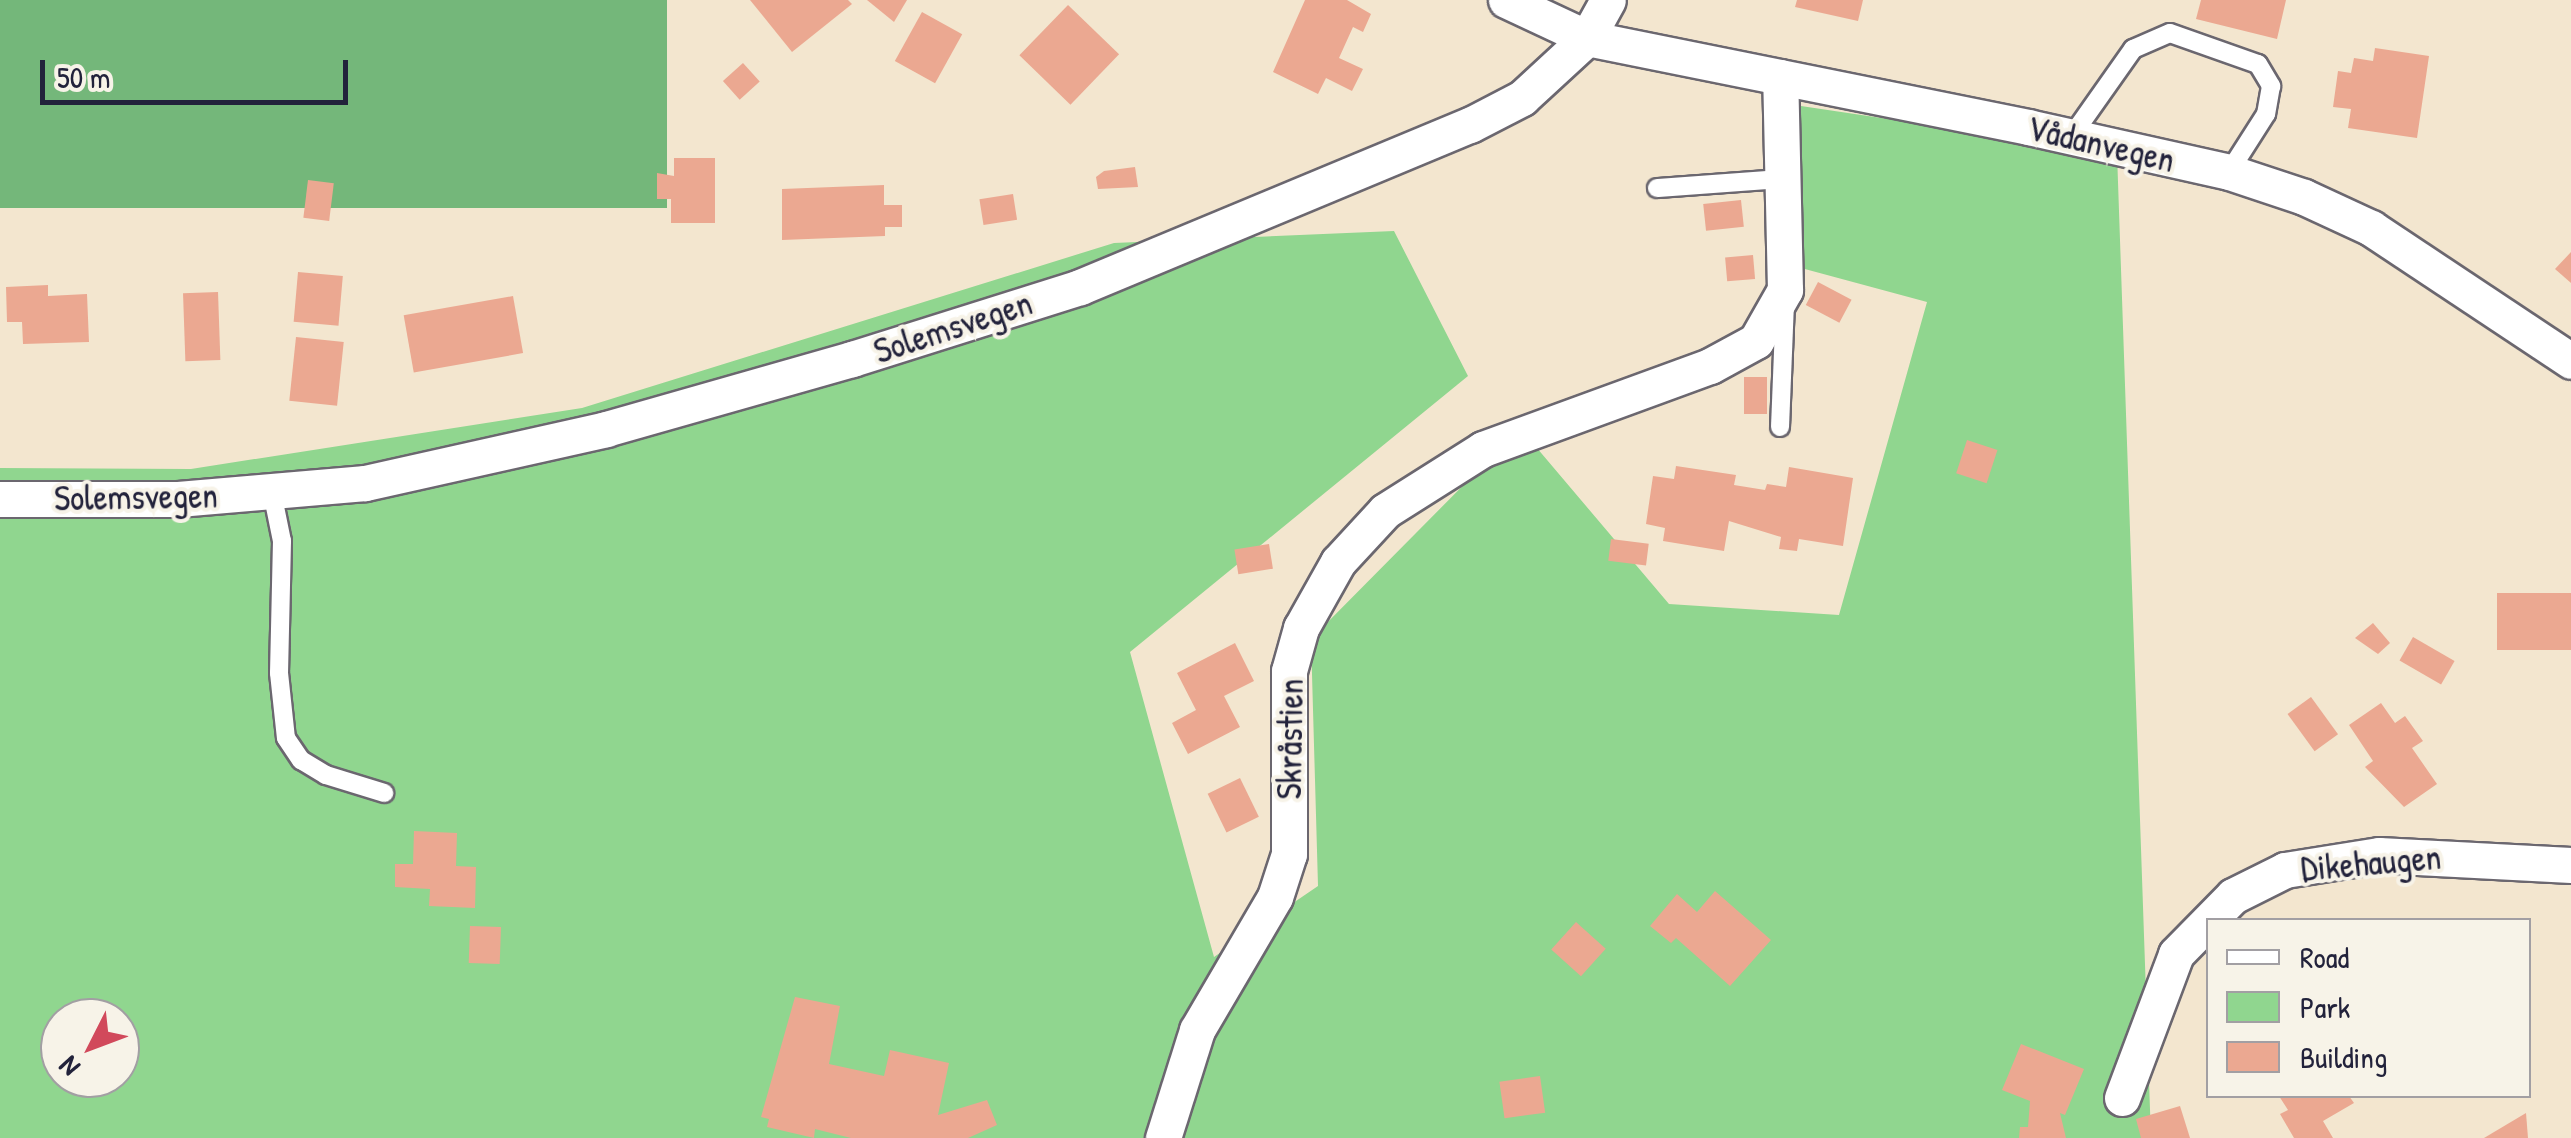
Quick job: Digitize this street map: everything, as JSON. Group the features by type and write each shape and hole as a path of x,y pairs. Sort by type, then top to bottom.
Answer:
{"street":[{"name":"Vådanvegen","path":"1506,0 1587,38 2229,172 2371,228 2571,360"},
{"path":"1587,38 1608,0"},
{"name":"Solemsvegen","path":"0,499 178,499 365,483 606,429 1080,287 1254,220 1522,98 1587,38"},
{"path":"1780,77 1779,179 1785,290"},
{"name":"Skråstien","path":"1163,1138 1204,1013 1275,897 1289,854 1288,671 1301,628 1338,562 1385,511 1482,449 1739,353 1774,318 1785,290"},
{"name":"Dikehaugen","path":"2211,918 2233,896 2285,870 2378,855 2571,865"},
{"name":"Dikehaugen","path":"2122,1098 2176,954 2206,923"}],"lane":[{"path":"2071,137 2133,48 2170,33 2258,64 2272,86 2266,114 2229,172"},
{"path":"1657,188 1779,179"},
{"path":"1780,427 1785,290"},
{"path":"272,492 282,540 279,673 286,738 302,760 326,775 384,793"}],"green space":[{"path":"0,0 667,0 667,208 0,208"},
{"path":"1801,106 2117,153 2151,1138 0,1138 0,468 191,469 582,408 1114,243 1394,231 1468,376 1130,652 1214,957 1318,886 1311,639 1520,428 1669,604 1839,615 1927,302 1790,265"}],"building":[{"path":"750,0 848,0 852,4 792,52"},
{"path":"867,0 907,0 894,22"},
{"path":"1305,0 1347,0 1371,14 1363,32 1353,27 1339,58 1363,69 1352,91 1326,78 1318,94 1273,72"},
{"path":"1797,0 1863,0 1858,21 1795,7"},
{"path":"2201,0 2286,0 2277,39 2196,19"},
{"path":"1068,5 1119,54 1070,105 1019,55"},
{"path":"922,12 962,34 935,83 895,61"},
{"path":"2375,48 2429,56 2417,138 2348,128 2351,109 2333,107 2338,71 2351,73 2354,58 2373,61"},
{"path":"743,63 760,82 740,100 723,81"},
{"path":"674,158 715,158 715,223 671,223 671,199 657,199 657,173 674,176"},
{"path":"1135,167 1138,187 1098,189 1096,177 1104,171"},
{"path":"308,180 334,183 329,221 303,218"},
{"path":"884,185 884,205 902,205 902,227 885,227 885,236 782,240 782,189"},
{"path":"1013,194 1017,220 983,225 979,199"},
{"path":"1741,200 1744,227 1706,231 1703,204"},
{"path":"2571,252 2571,283 2555,269"},
{"path":"1753,255 1755,279 1727,281 1725,257"},
{"path":"298,272 343,276 338,326 294,322"},
{"path":"1818,282 1852,300 1839,323 1806,305"},
{"path":"48,285 48,296 87,294 89,342 23,344 22,322 7,322 6,287"},
{"path":"218,292 220,360 185,361 183,293"},
{"path":"513,296 523,353 414,372 404,315"},
{"path":"296,337 344,342 337,406 289,401"},
{"path":"1744,377 1767,377 1767,414 1744,414"},
{"path":"1967,440 1997,450 1987,483 1956,473"},
{"path":"1676,466 1736,475 1734,485 1765,490 1767,484 1786,487 1789,467 1853,478 1843,546 1799,539 1797,551 1779,549 1781,537 1729,521 1724,551 1663,541 1665,528 1646,524 1653,476 1674,479"},
{"path":"1611,539 1649,544 1646,565 1608,561"},
{"path":"1269,544 1273,569 1238,574 1234,549"},
{"path":"2497,593 2571,593 2571,650 2497,650"},
{"path":"2373,623 2390,643 2378,654 2355,638"},
{"path":"2413,637 2455,661 2441,684 2400,660"},
{"path":"1235,643 1254,681 1224,696 1240,727 1188,754 1172,723 1196,710 1177,673"},
{"path":"2311,697 2338,734 2315,751 2288,714"},
{"path":"2381,703 2395,723 2405,716 2423,741 2412,748 2437,784 2404,807 2365,767 2373,761 2349,725"},
{"path":"1240,778 1259,817 1226,832 1208,794"},
{"path":"414,831 457,833 456,866 476,867 475,908 429,906 430,889 395,887 395,864 413,864"},
{"path":"1715,891 1771,940 1730,986 1676,938 1671,943 1650,926 1677,894 1697,912"},
{"path":"1576,922 1606,949 1581,976 1551,949"},
{"path":"470,926 501,927 500,964 469,963"},
{"path":"795,997 840,1006 829,1064 884,1076 890,1050 949,1063 938,1115 987,1100 997,1125 968,1138 851,1138 815,1129 814,1138 767,1127 769,1119 761,1117"},
{"path":"2021,1044 2084,1069 2065,1115 2060,1113 2066,1138 2019,1138 2020,1127 2028,1127 2030,1101 2002,1090"},
{"path":"1540,1076 1545,1113 1505,1118 1499,1082"},
{"path":"2280,1098 2350,1098 2354,1103 2323,1121 2333,1138 2294,1138 2280,1114 2288,1110"},
{"path":"2180,1106 2190,1138 2141,1138 2136,1119"},
{"path":"2526,1113 2528,1138 2484,1138"}]}
